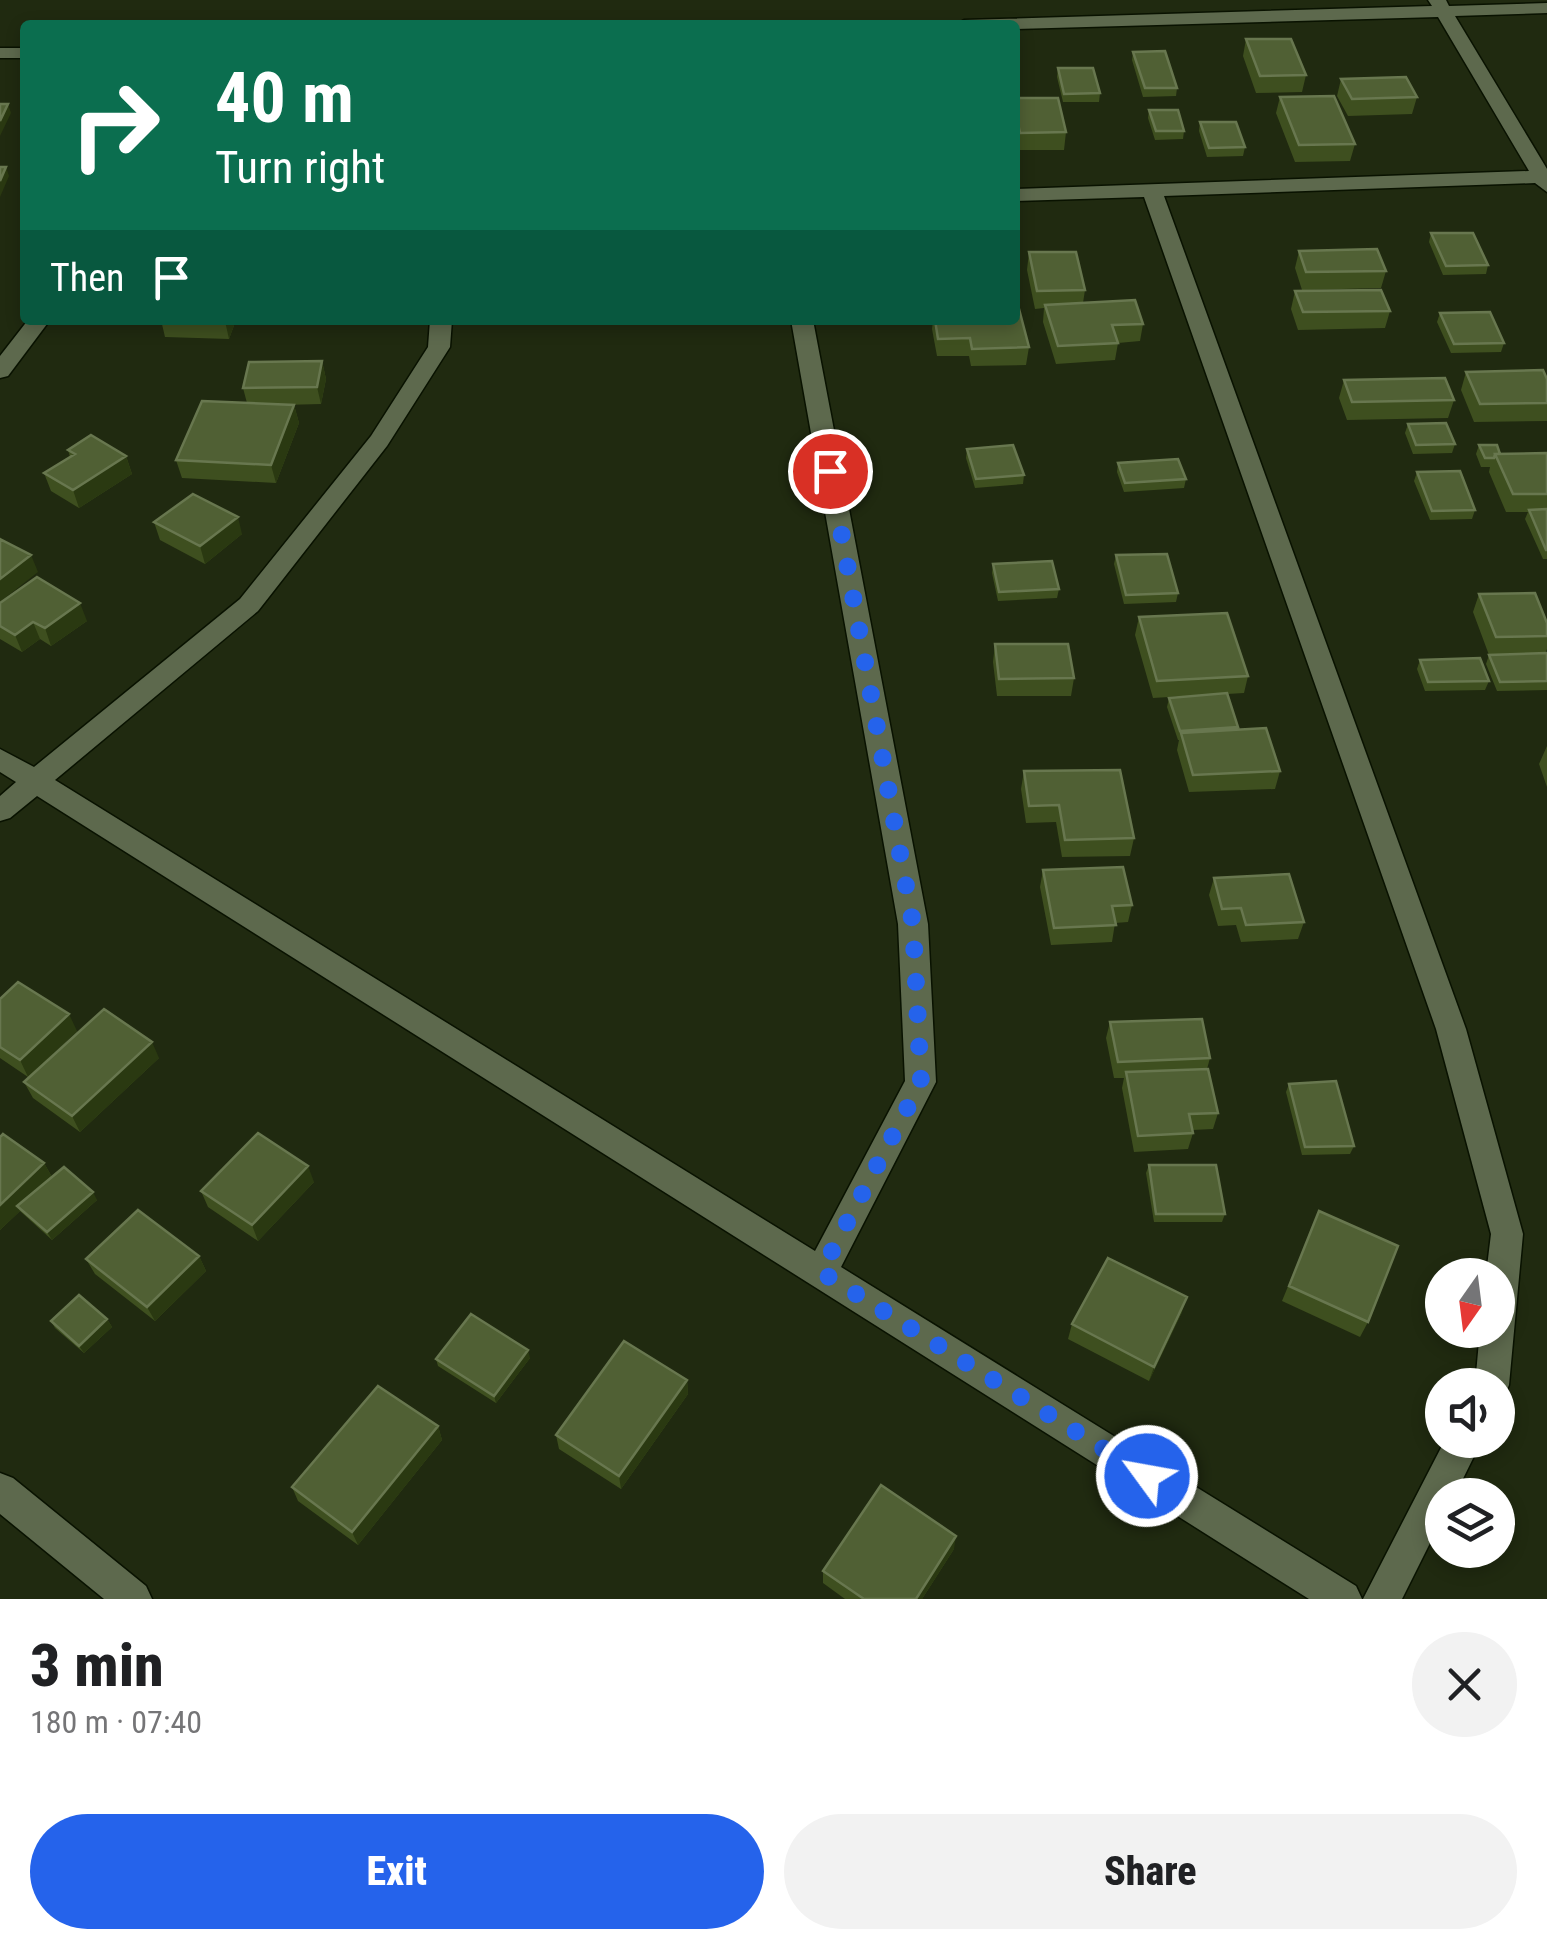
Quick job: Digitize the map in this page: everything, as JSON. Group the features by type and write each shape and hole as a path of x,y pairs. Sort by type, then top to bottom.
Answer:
{"street":[{"path":"1020,23 1440,6 1547,8"},
{"path":"1020,195 1544,181 1440,6"},
{"path":"1152,190 1451,1029 1507,1234 1504,1258"},
{"path":"0,371 35,325"},
{"path":"0,812 248,606 379,441 439,347 441,325"},
{"path":"803,325 913,924 921,1082 821,1272"},
{"path":"0,759 1343,1599"},
{"path":"1382,1599 1455,1458"},
{"path":"0,1490 134,1599"}],"building":[{"path":"1246,39 1291,39 1306,75 1260,76"},
{"path":"1165,51 1177,88 1145,88 1133,52"},
{"path":"1058,68 1093,68 1100,93 1064,94"},
{"path":"1406,77 1417,97 1352,99 1341,79"},
{"path":"1334,96 1355,144 1299,145 1280,97"},
{"path":"1020,98 1058,98 1066,132 1020,133"},
{"path":"0,104 8,104 0,121"},
{"path":"1149,110 1178,110 1184,131 1156,131"},
{"path":"1200,122 1236,122 1245,147 1209,148"},
{"path":"1431,233 1473,233 1488,265 1446,266"},
{"path":"1377,249 1386,271 1306,272 1299,251"},
{"path":"1029,252 1076,252 1085,290 1037,291"},
{"path":"1381,290 1390,311 1303,312 1295,291"},
{"path":"1135,300 1143,324 1112,325 1118,343 1058,346 1045,305"},
{"path":"1490,312 1504,343 1454,344 1440,313"},
{"path":"1020,313 1029,347 972,349 970,338 938,339 936,325 1020,325"},
{"path":"322,361 317,387 243,388 249,362"},
{"path":"1543,370 1547,403 1480,404 1466,372"},
{"path":"1445,378 1454,400 1352,402 1344,380"},
{"path":"202,401 294,405 271,465 176,460"},
{"path":"1446,423 1455,444 1416,445 1408,424"},
{"path":"91,435 126,456 73,490 44,473 75,454 68,450"},
{"path":"1013,445 1024,475 976,479 967,449"},
{"path":"1479,445 1497,445 1500,454 1485,458"},
{"path":"1547,453 1547,494 1513,494 1495,454"},
{"path":"1178,459 1186,479 1125,483 1118,463"},
{"path":"1460,471 1475,510 1432,511 1417,472"},
{"path":"193,494 238,517 200,546 154,522"},
{"path":"1547,509 1547,550 1546,550 1529,510"},
{"path":"0,539 31,555 0,579"},
{"path":"1167,554 1178,593 1126,595 1116,555"},
{"path":"1052,561 1059,589 999,592 993,564"},
{"path":"37,577 80,603 45,628 33,622 15,635 0,626 0,603"},
{"path":"1535,593 1547,623 1547,636 1496,637 1479,594"},
{"path":"1227,613 1248,676 1157,681 1139,617"},
{"path":"995,644 1068,644 1074,678 999,679"},
{"path":"1547,653 1547,681 1500,682 1489,655"},
{"path":"1480,658 1489,681 1428,682 1420,660"},
{"path":"1227,693 1238,727 1180,731 1169,698"},
{"path":"1266,728 1280,771 1193,775 1181,733"},
{"path":"1120,770 1134,838 1065,840 1059,805 1029,806 1024,771"},
{"path":"1123,867 1132,905 1112,906 1116,925 1054,928 1043,870"},
{"path":"1289,874 1304,922 1246,925 1241,908 1222,909 1214,878"},
{"path":"18,982 69,1014 20,1060 0,1047 0,999"},
{"path":"104,1009 152,1042 72,1116 24,1082"},
{"path":"1202,1019 1210,1058 1118,1062 1110,1022"},
{"path":"1208,1069 1218,1113 1189,1114 1193,1133 1138,1136 1126,1072"},
{"path":"1336,1081 1354,1146 1305,1147 1289,1084"},
{"path":"258,1133 308,1166 252,1225 201,1191"},
{"path":"3,1134 44,1163 0,1205 0,1137"},
{"path":"1149,1165 1216,1165 1225,1214 1156,1214"},
{"path":"64,1167 93,1192 47,1232 17,1206"},
{"path":"138,1210 199,1256 147,1307 86,1259"},
{"path":"1319,1211 1398,1246 1368,1322 1289,1286"},
{"path":"1108,1258 1187,1297 1154,1367 1072,1324"},
{"path":"79,1295 107,1319 79,1346 51,1321"},
{"path":"471,1314 528,1350 494,1396 436,1359"},
{"path":"624,1341 687,1380 619,1476 556,1435"},
{"path":"378,1386 438,1426 352,1532 292,1487"},
{"path":"881,1485 956,1536 916,1599 864,1599 823,1571"}],"route":[{"path":"830,471 913,924 921,1082 821,1272 1147,1476"}]}
